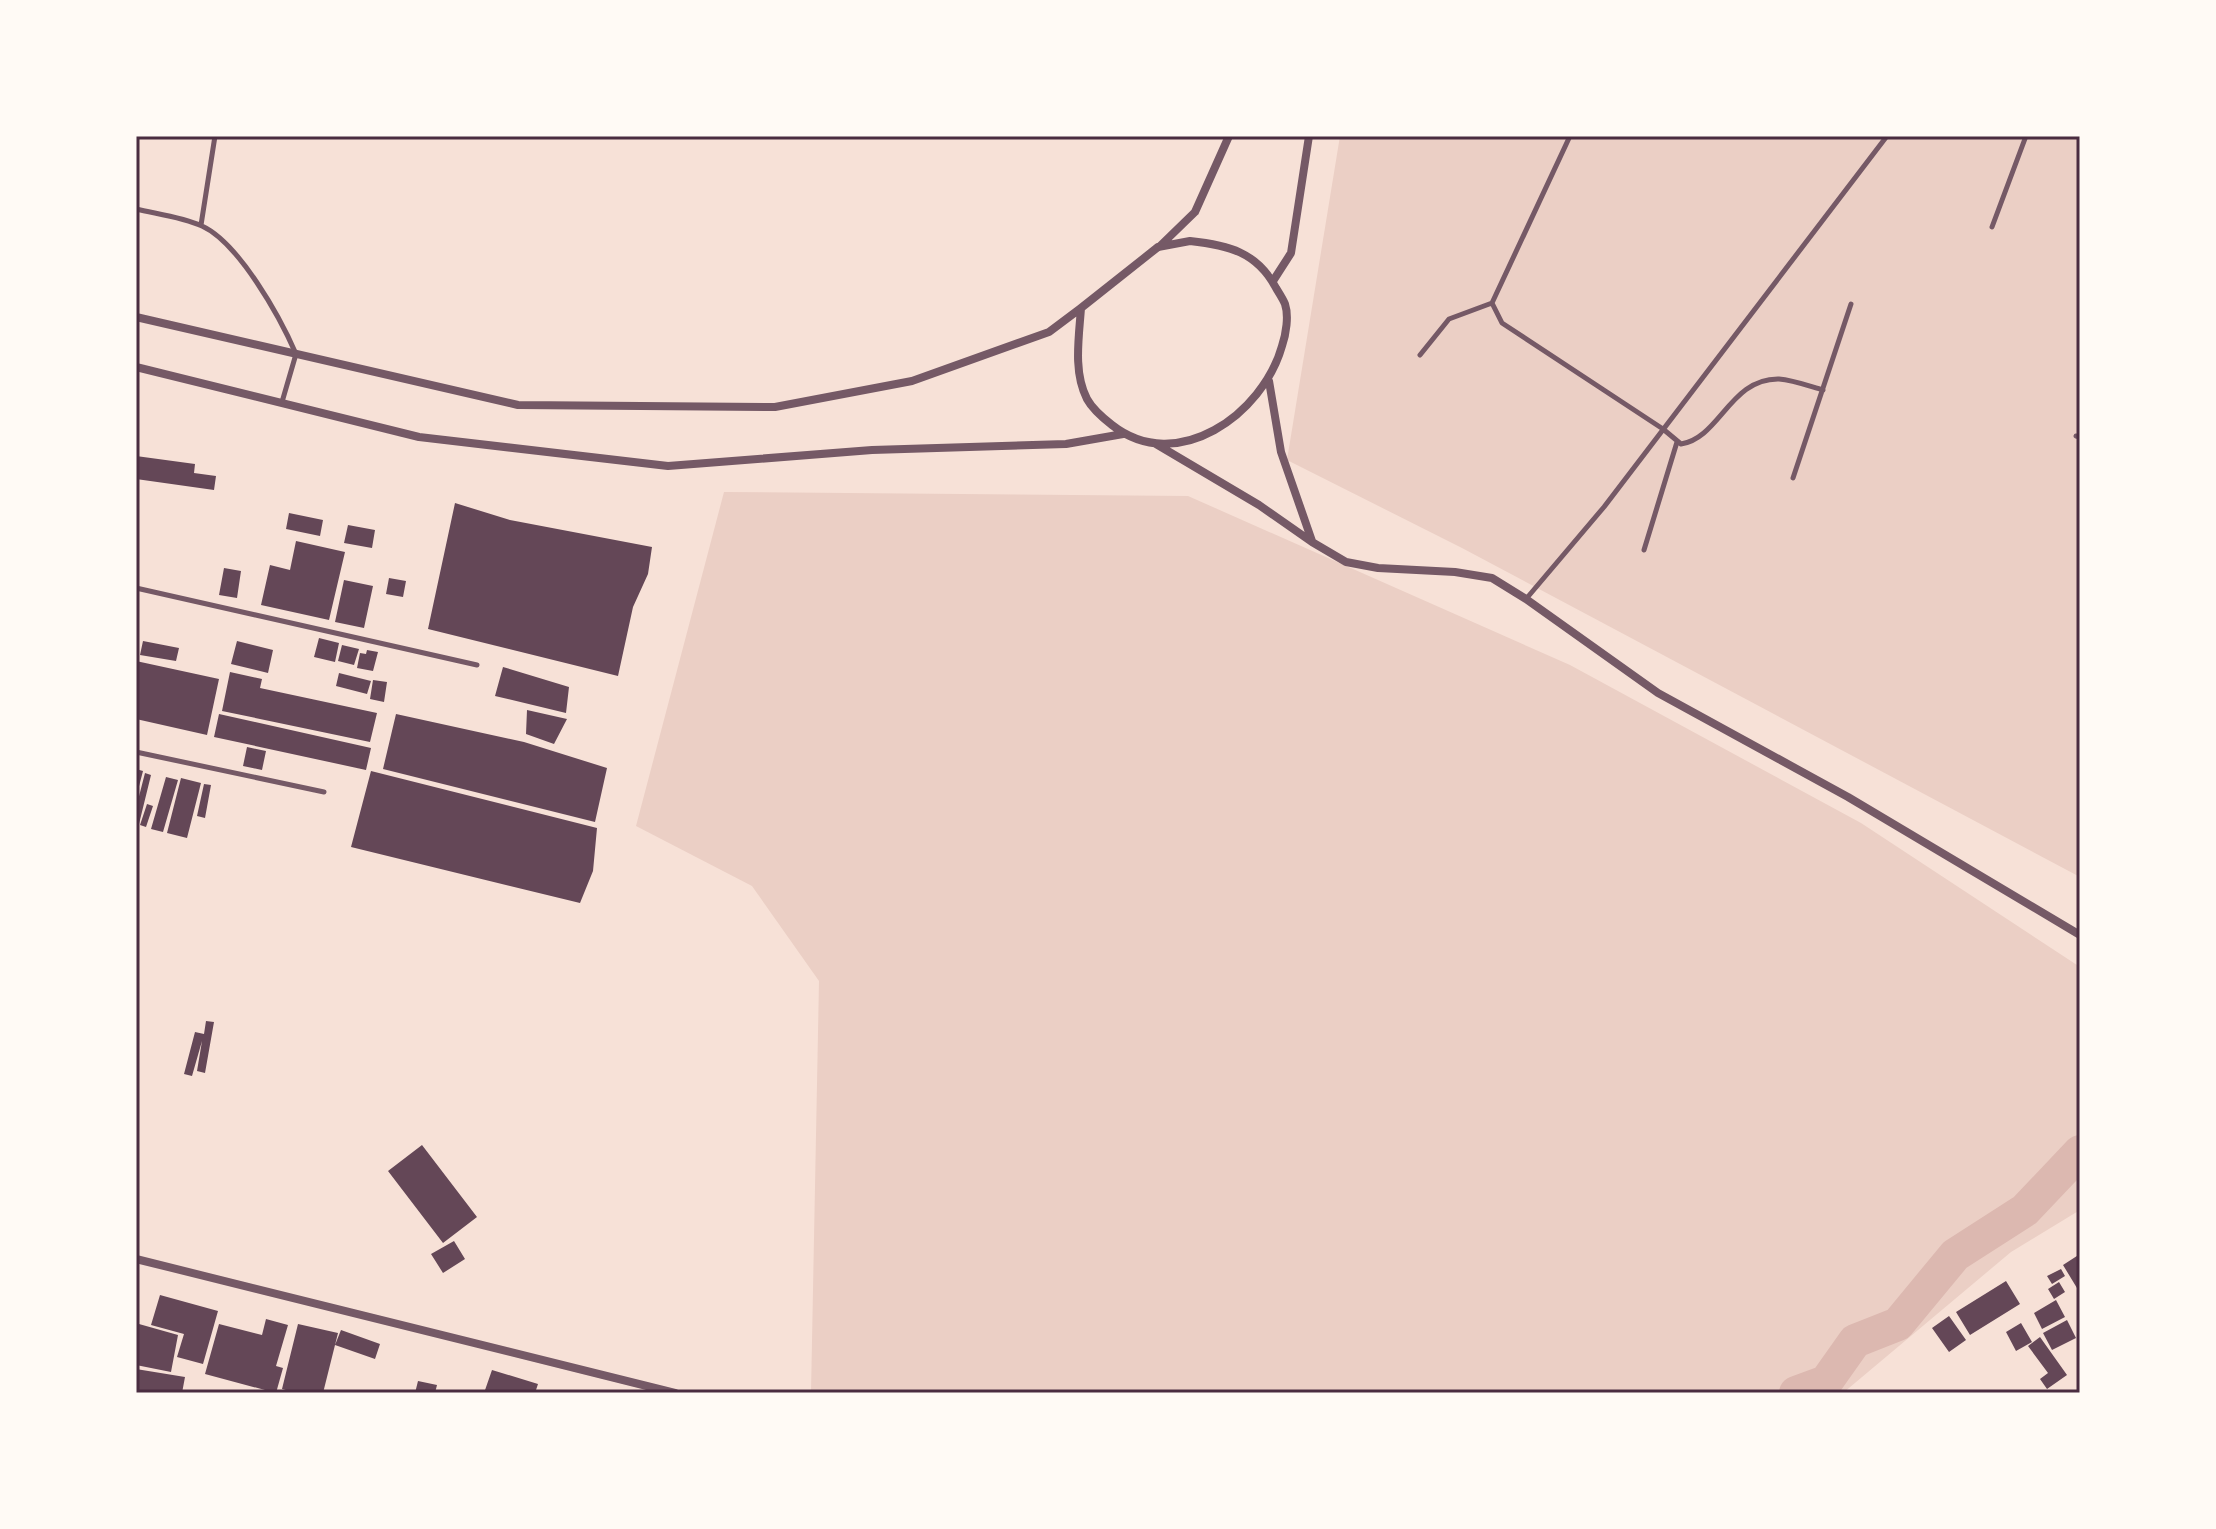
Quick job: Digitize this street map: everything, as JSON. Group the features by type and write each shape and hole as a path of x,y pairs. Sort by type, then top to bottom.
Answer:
{"street":[{"path":"136,317 518,405 775,407 912,381 1049,332 1158,247 1195,212 1229,136"},
{"path":"1273,281 1291,253 1309,136"},
{"path":"1156,444 1183,442 1220,428 1250,403 1269,381 1286,335 1285,305 1273,281 1251,257 1223,244 1190,241 1158,247"},
{"path":"1081,308 1078,350 1087,399 1101,416 1123,434 1156,444 1259,505 1346,562 1487,576 1526,599 1658,693 1848,797 2080,935"},
{"path":"136,367 419,437 668,466 872,450 1066,444 1123,434"},
{"path":"1269,381 1281,452 1312,542"},
{"path":"136,1259 675,1393"}],"lane":[{"path":"201,225 215,136"},
{"path":"1420,355 1449,319 1492,303 1570,136"},
{"path":"1526,599 1604,507 1887,136"},
{"path":"1992,227 2026,136"},
{"path":"136,209 201,225 222,238 241,261 287,334 296,354 282,402"},
{"path":"1492,303 1502,323 1663,429 1677,442 1686,444 1698,437 1738,395 1759,382 1780,379 1823,390"},
{"path":"1793,478 1851,304"},
{"path":"1644,550 1677,442"},
{"path":"136,588 477,665"},
{"path":"136,752 324,792"}],"shaded area":[{"path":"1340,136 2080,136 2080,877 1462,548 1287,460"},
{"path":"724,492 1188,496 1570,665 1861,823 2080,967 2080,1210 2011,1252 1843,1393 811,1393 819,981 752,886 636,826"}],"building":[{"path":"136,456 195,464 194,473 216,476 214,490 136,479"},
{"path":"455,503 510,520 652,547 648,574 633,607 618,676 428,629"},
{"path":"289,513 323,520 320,536 286,529"},
{"path":"348,525 375,530 372,548 344,543"},
{"path":"296,541 345,552 329,620 261,605 270,565 290,570"},
{"path":"224,568 241,571 237,598 219,595"},
{"path":"389,578 406,581 403,597 386,594"},
{"path":"344,580 373,586 364,628 335,622"},
{"path":"319,638 339,643 335,662 314,657"},
{"path":"143,641 179,648 176,661 140,655"},
{"path":"237,641 273,650 268,673 231,664"},
{"path":"342,645 359,649 354,665 338,661"},
{"path":"367,650 378,652 373,671 357,668 360,653 366,654"},
{"path":"136,661 219,679 207,735 136,719"},
{"path":"503,667 569,687 566,713 495,696"},
{"path":"230,672 262,679 260,688 377,713 370,742 222,711"},
{"path":"339,673 371,681 367,694 336,686"},
{"path":"373,680 387,682 384,702 370,699"},
{"path":"527,710 567,719 554,744 526,734"},
{"path":"219,714 371,748 366,770 214,737"},
{"path":"396,714 524,742 607,768 595,822 383,769"},
{"path":"247,747 266,751 262,770 243,766"},
{"path":"136,769 143,771 137,794 136,794"},
{"path":"371,771 597,828 593,871 580,903 351,847"},
{"path":"145,773 151,775 139,824 136,823 136,808"},
{"path":"166,777 178,780 163,832 151,829"},
{"path":"181,778 201,783 187,838 167,833"},
{"path":"204,784 211,785 205,818 197,816"},
{"path":"147,804 153,806 146,827 140,825"},
{"path":"206,1021 214,1022 205,1073 197,1071 202,1041 192,1076 184,1074 195,1032 204,1034"},
{"path":"422,1145 477,1217 443,1243 388,1171"},
{"path":"454,1241 465,1259 443,1273 431,1254"},
{"path":"2080,1254 2080,1293 2063,1265"},
{"path":"2061,1269 2065,1276 2052,1284 2047,1276"},
{"path":"2006,1281 2020,1304 1970,1335 1956,1312"},
{"path":"2059,1282 2065,1292 2054,1299 2048,1289"},
{"path":"160,1295 218,1311 203,1364 177,1357 184,1334 151,1325"},
{"path":"2056,1300 2065,1317 2042,1329 2034,1313"},
{"path":"1949,1316 1966,1340 1949,1352 1932,1328"},
{"path":"266,1319 288,1325 276,1366 283,1368 276,1393 205,1374 219,1324 262,1335"},
{"path":"2067,1320 2076,1338 2052,1350 2043,1333"},
{"path":"2021,1323 2032,1342 2016,1351 2006,1332"},
{"path":"139,1324 178,1335 171,1372 136,1365"},
{"path":"298,1324 338,1333 323,1393 297,1393 282,1389"},
{"path":"341,1330 380,1344 375,1359 335,1345"},
{"path":"2040,1337 2067,1375 2047,1389 2040,1379 2048,1373 2028,1346"},
{"path":"136,1369 185,1377 182,1393 136,1393"},
{"path":"492,1370 538,1384 535,1393 484,1393"},
{"path":"418,1381 437,1385 435,1393 415,1393"}],"waterway":[{"path":"1796,1393 1826,1382 1855,1341 1898,1324 1955,1255 2025,1210 2080,1152"}]}
